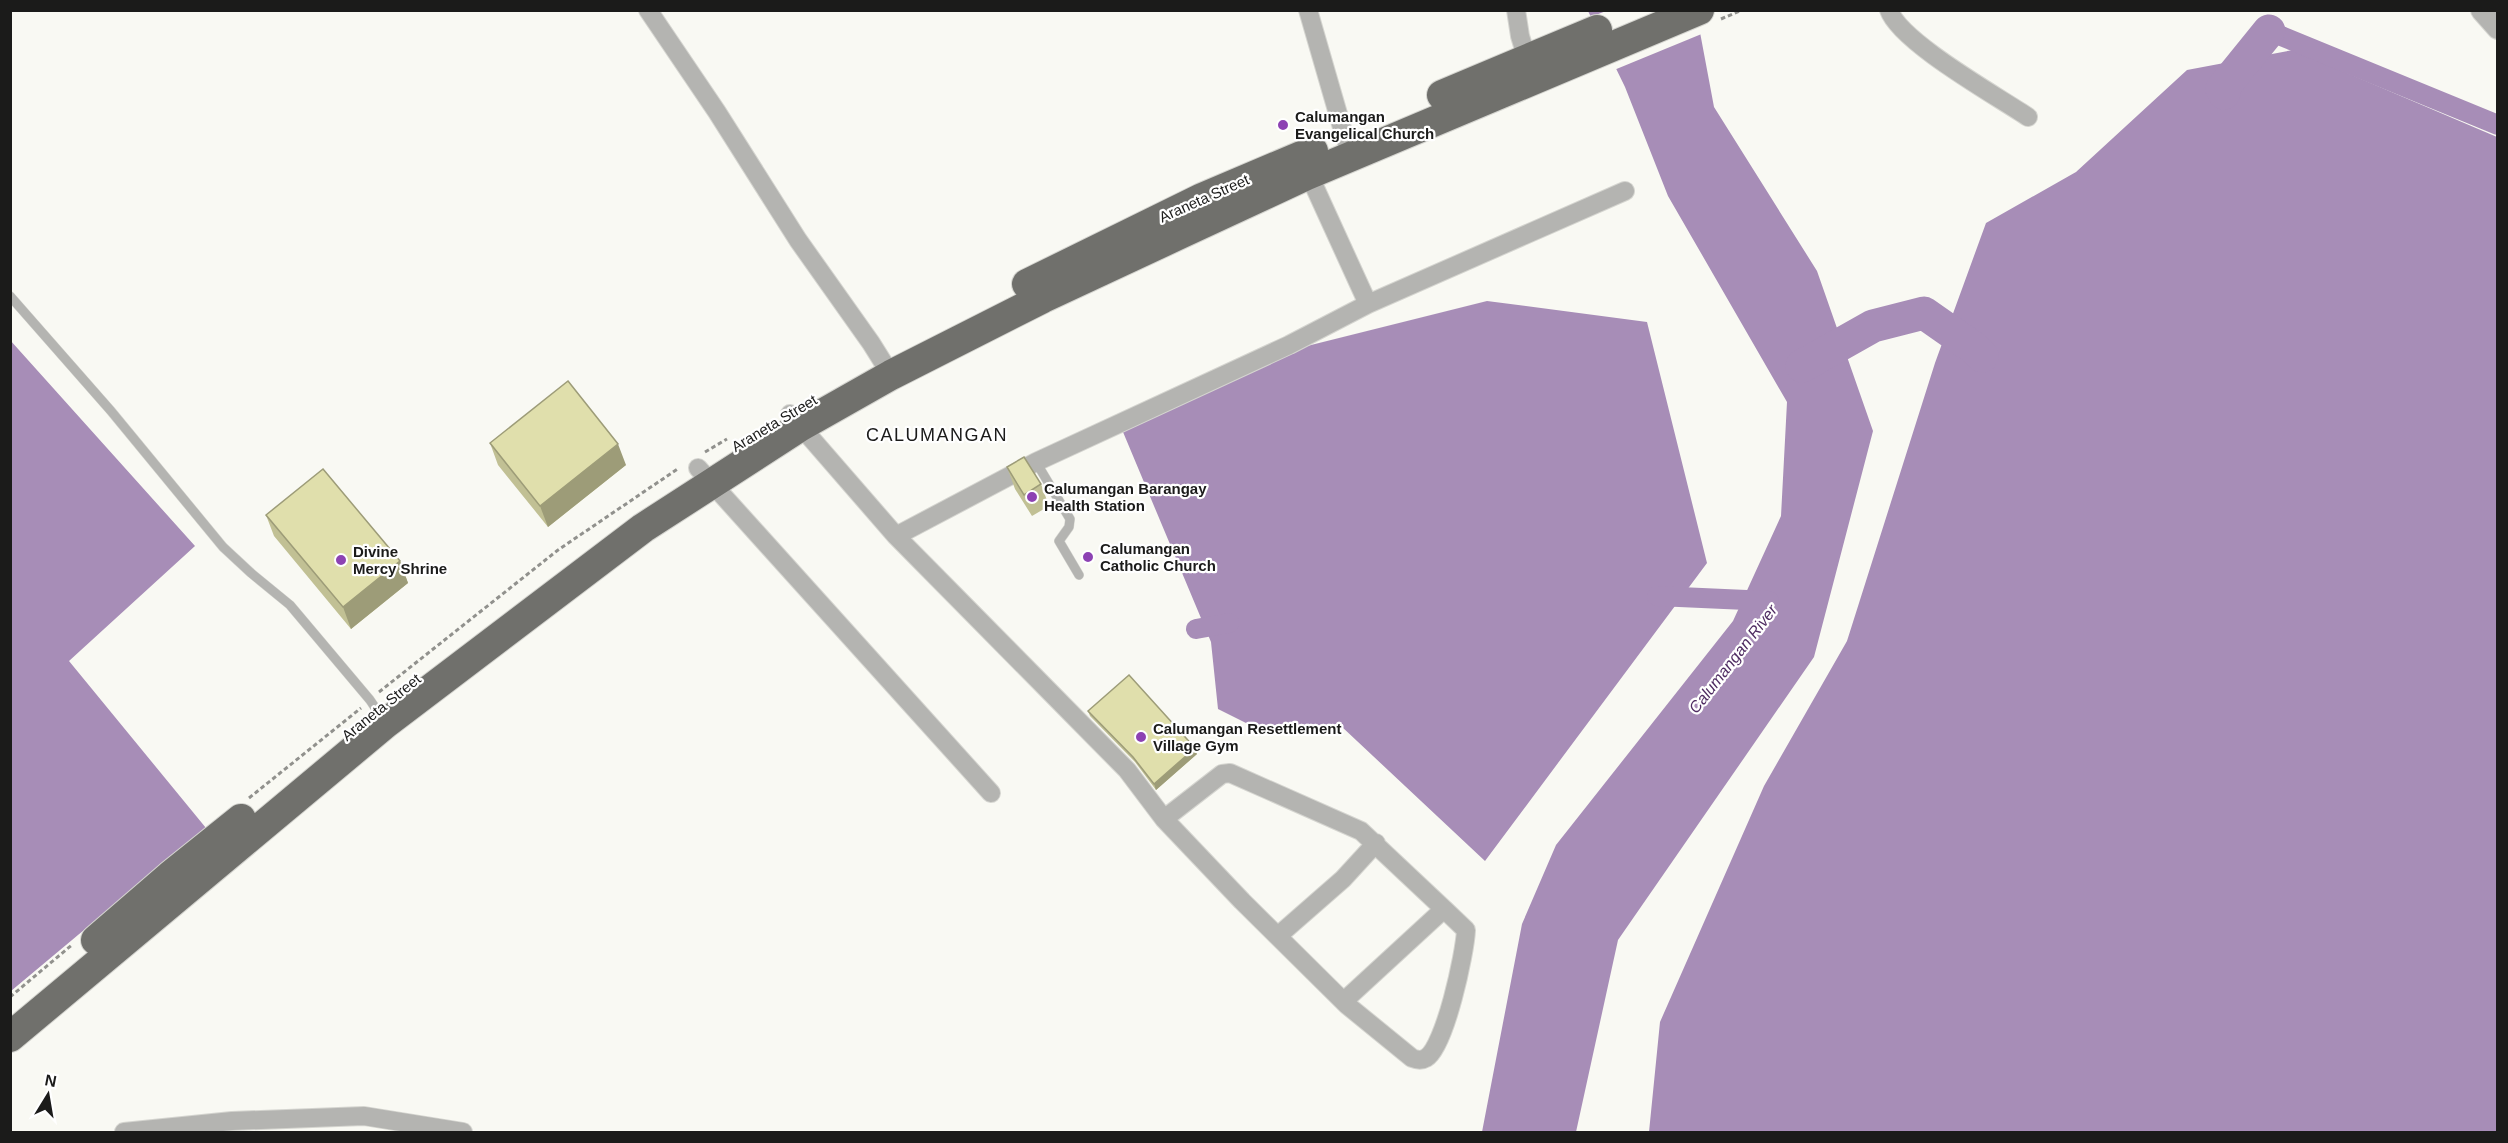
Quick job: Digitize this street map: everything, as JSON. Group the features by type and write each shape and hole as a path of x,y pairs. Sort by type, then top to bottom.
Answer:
{"highway":[{"path":"10,1036 382,717 643,528 705,476 795,420 879,357 1043,298 1305,165 1586,45 1645,10"},
{"path":"1348,147 1527,58 1709,15"},
{"name":"Araneta Street","path":"10,1011 170,876 382,717 548,573 632,513 705,476"}],"street":[{"path":"648,10 717,112 798,240 879,357"},
{"path":"1308,10 1348,147"},
{"path":"1516,10 1520,36 1527,58"},
{"path":"1889,10 1900,28 1933,54 2028,117"},
{"path":"2482,10 2498,28"},
{"path":"1305,165 1368,304"},
{"path":"896,536 1036,462 1289,345 1368,304 1625,191"},
{"path":"795,420 896,536 1127,770 1164,819 1242,901 1344,1001 1412,1058 1419,1060 1427,1057 1434,1047 1454,999 1466,930 1376,843 1361,831 1347,824 1230,773 1221,774 1164,819"},
{"path":"705,476 991,793"},
{"path":"1279,935 1343,879 1376,843"},
{"path":"1344,1001 1444,909"},
{"path":"124,1132 232,1121 364,1116 463,1132"}],"lane":[{"path":"10,296 111,411 223,547 290,605 382,717"},
{"path":"1036,462 1070,519 1069,526 1059,541 1079,574"}],"path":[{"path":"1709,15 1742,10"}],"water":[{"name":"Calumangan River","path":"1588,11 1696,11 1714,107 1817,271 1873,431 1814,657 1618,940 1576,1132 1482,1132 1522,924 1556,845 1733,621 1781,516 1787,402 1668,196 1625,87"},
{"path":"2293,50 2497,137 2497,1132 1649,1132 1660,1022 1764,786 1847,641 1935,363 1986,223 2076,172 2187,70"},
{"path":"1487,301 1647,322 1707,563 1485,861 1341,726 1266,733 1218,709 1211,642 1123,432 1307,346"},
{"path":"10,340 195,546 69,661 206,828 11,991"}],"pier":[{"path":"1699,10 1704,33 1614,70 1588,18 1606,11"}],"building":[{"path":"568,381 618,444 540,506 490,443"},
{"path":"1024,457 1041,484 1024,495 1007,467"},
{"name":"Divine Mercy Shrine","path":"323,469 400,561 343,607 266,515"},
{"name":"Calumangan Resettlement Village Gym","path":"1129,675 1195,748 1154,784 1133,757 1088,711"}],"waterway":[{"path":"2269,31 2498,125"},
{"path":"2224,93 2222,89 2269,31"},
{"path":"1802,366 1873,326 1924,313 1982,356"},
{"name":"Calumangan River","path":"1657,596 1769,601"},
{"path":"1196,629 1229,623"}],"place":[{"name":"Calumangan Evangelical Church","path":"1283,125"},
{"name":"Calumangan Barangay Health Station","path":"1032,497"},
{"name":"Calumangan Catholic Church","path":"1088,557"},
{"name":"Divine Mercy Shrine","path":"341,560"},
{"name":"Calumangan Resettlement Village Gym","path":"1141,737"}],"district":[{"name":"CALUMANGAN","path":"937,435"}]}
